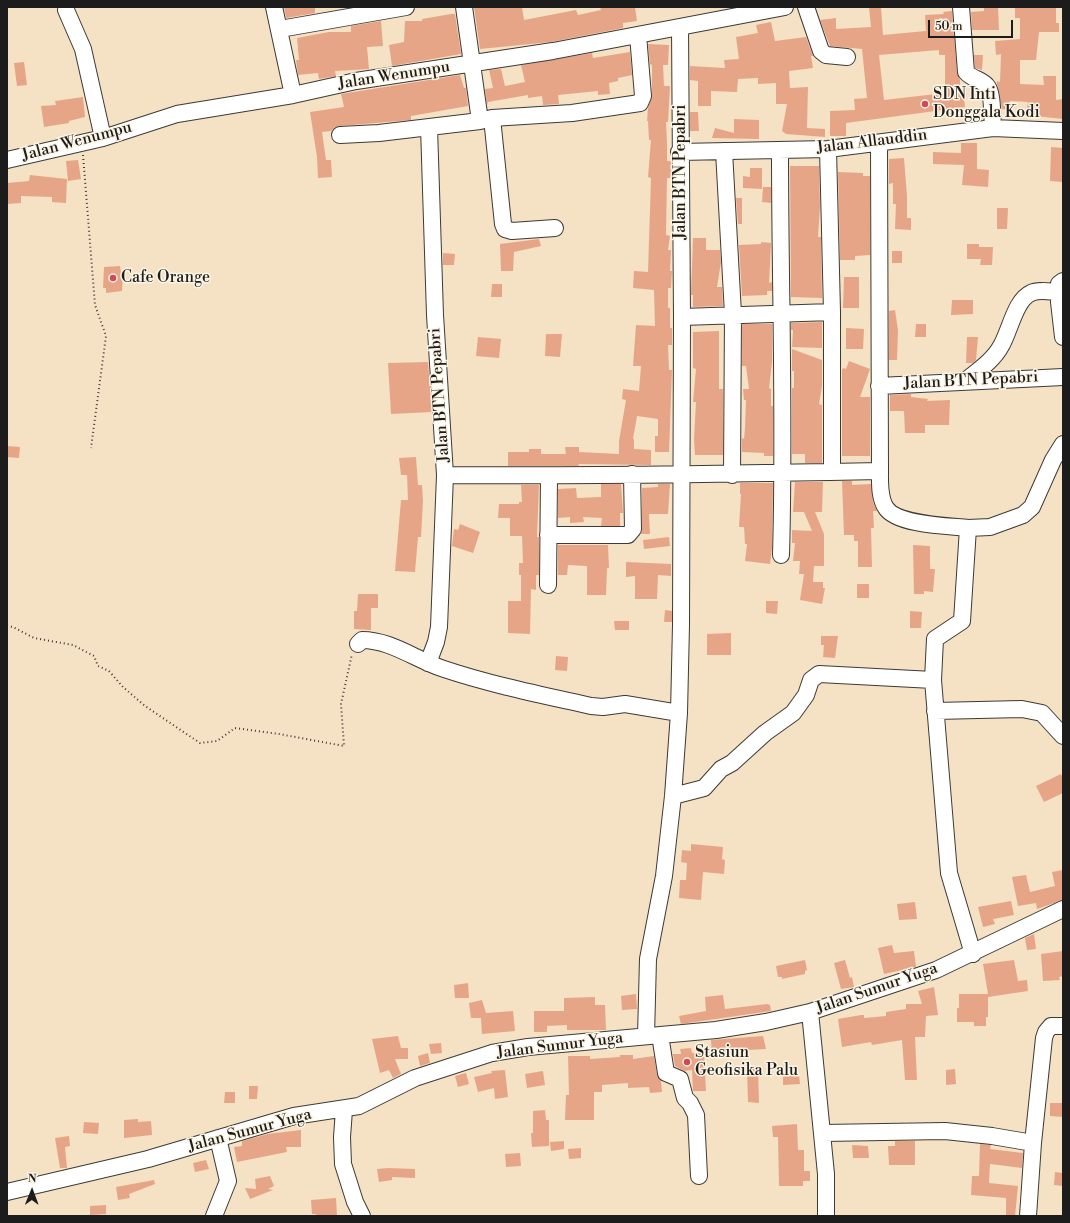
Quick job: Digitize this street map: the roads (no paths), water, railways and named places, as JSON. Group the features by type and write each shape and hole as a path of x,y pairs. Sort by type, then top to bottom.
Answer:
{"street":[{"path":"274,7 293,94"},
{"path":"280,29 406,7"},
{"path":"464,7 473,63 486,119 505,229 512,231 556,228"},
{"name":"Jalan Wenumpu","path":"7,160 103,138 177,114 293,94 356,81 638,35 785,7"},
{"path":"806,7 821,50 826,56 847,57"},
{"path":"961,7 966,72 970,77 987,86 990,91 993,128"},
{"path":"66,10 82,49 103,138"},
{"name":"Jalan BTN Pepabri","path":"680,27 682,317 681,473"},
{"path":"340,135 378,133 486,119 572,113 640,103 643,96 638,35"},
{"name":"Jalan BTN Pepabri","path":"429,127 435,315 445,475 549,476 681,473 732,475 880,471 879,143"},
{"name":"Jalan Allauddin","path":"680,152 828,149 993,128 1063,131"},
{"path":"828,149 832,312 832,472"},
{"path":"724,151 733,314 732,475"},
{"path":"780,151 780,313 783,474 781,555"},
{"path":"964,382 986,365 1001,347 1022,301 1031,293 1061,286 1063,337"},
{"path":"682,317 733,314 832,312"},
{"name":"Jalan BTN Pepabri","path":"879,386 1063,377"},
{"path":"880,471 881,492 886,508 891,512 916,522 968,528 990,527 1023,515 1032,507 1053,460 1063,444"},
{"path":"681,473 681,625 679,713 673,796 661,894 648,959 653,1036 666,1073 680,1079 685,1098 690,1103 696,1115 699,1176"},
{"path":"548,535 628,536 633,529 632,474"},
{"path":"428,663 436,642 439,627 445,475"},
{"path":"548,584 549,476"},
{"path":"968,528 962,621 935,639 933,680 949,873 973,954"},
{"path":"358,644 362,640 386,643 428,663 483,682 591,706 603,707 626,704 679,713"},
{"path":"673,796 704,788 721,769 732,763 765,733 793,713 806,695 810,680 819,674 933,680"},
{"path":"935,712 1022,709 1042,713 1063,736"},
{"name":"Jalan Sumur Yuga","path":"7,1192 148,1159 294,1116 344,1110 359,1106 376,1099 414,1078 492,1053 528,1047 653,1036 752,1024 810,1012 936,970 973,954 1063,909"},
{"path":"810,1012 827,1182 826,1216"},
{"path":"1028,1216 1033,1143 1044,1038 1046,1032 1051,1026 1063,1026"},
{"path":"344,1110 342,1137 343,1164 355,1202 362,1216"},
{"path":"823,1133 945,1131 992,1136 1033,1143"},
{"path":"214,1216 228,1181 218,1138"}],"place":[{"name":"SDN Inti Donggala Kodi","path":"925,104"},
{"name":"Cafe Orange","path":"113,278"},
{"name":"Stasiun Geofisika Palu","path":"687,1062"}]}
